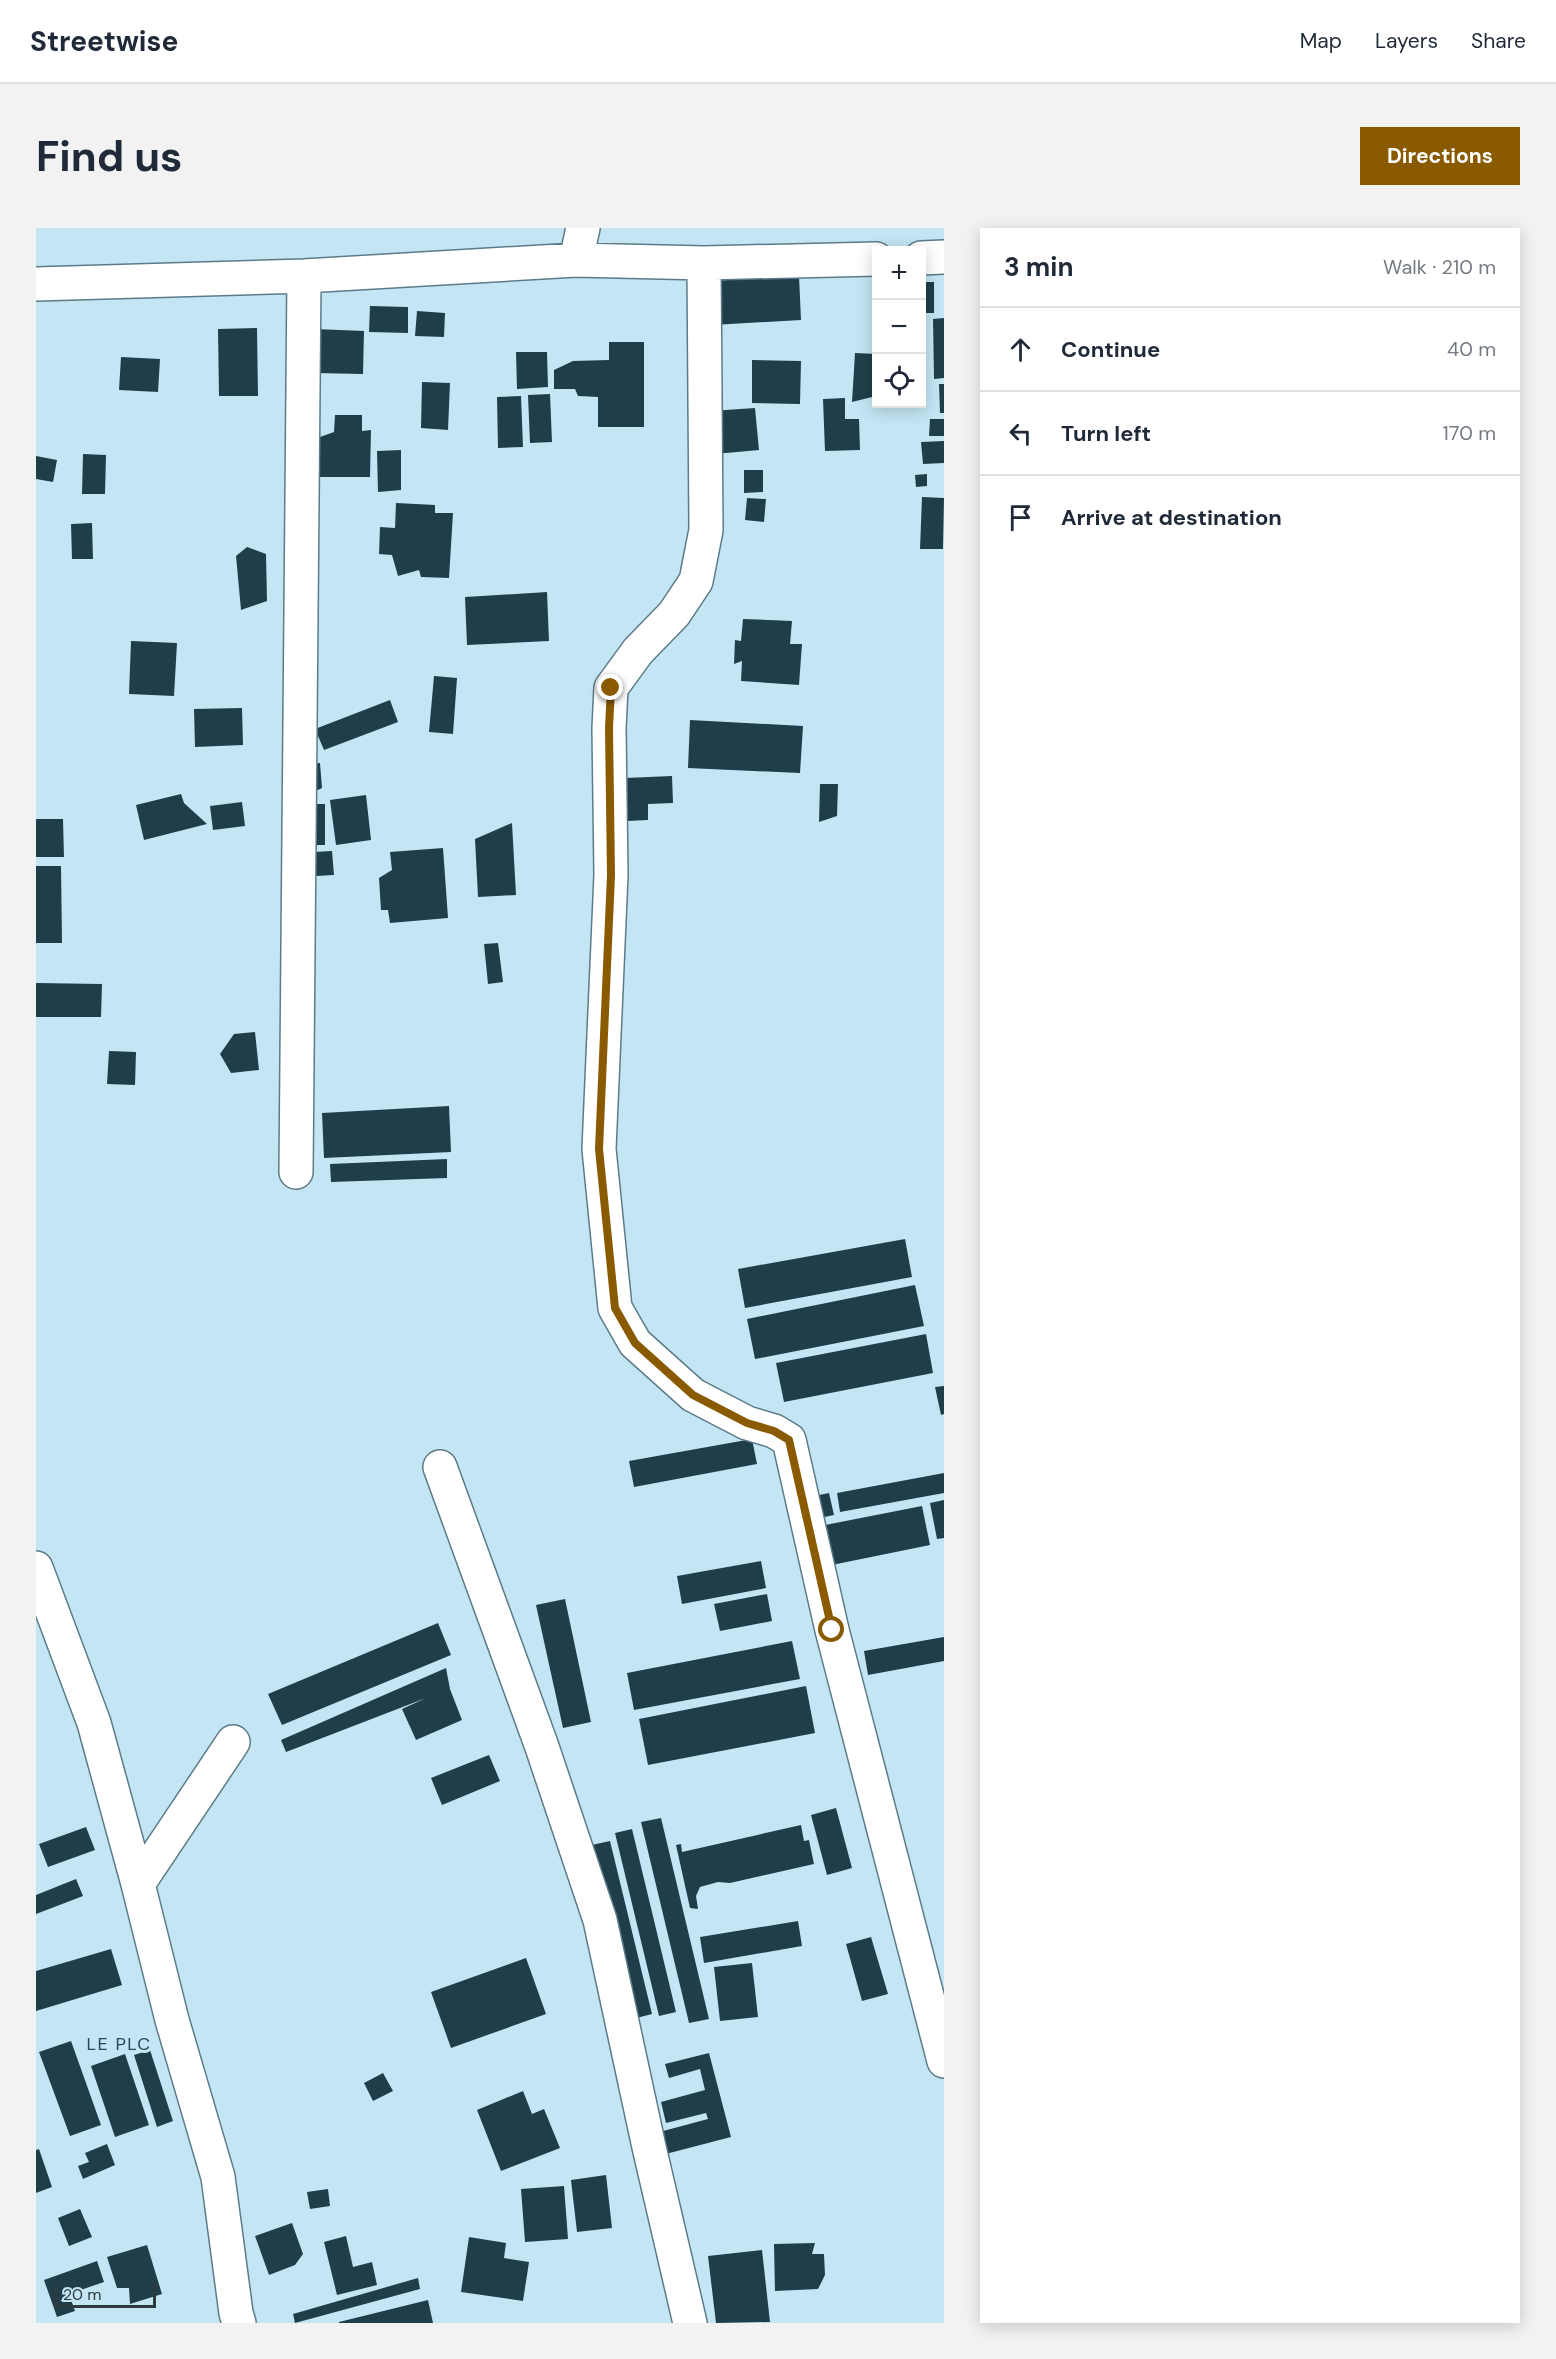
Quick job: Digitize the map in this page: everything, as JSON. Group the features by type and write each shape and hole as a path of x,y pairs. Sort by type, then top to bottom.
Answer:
{"street":[{"path":"576,260 583,228"},
{"path":"926,258 944,257"},
{"path":"36,284 304,276 576,260 704,263 872,259"},
{"path":"704,263 706,530 696,581 674,614 638,651 611,688 609,728 611,875 599,1149 615,1308 635,1343 693,1395 747,1423 774,1431 789,1440 835,1641 944,2061"},
{"path":"296,1172 304,276"},
{"path":"440,1467 542,1747 600,1920 651,2158 690,2323"},
{"path":"36,1568 94,1723 172,2020 218,2176 239,2323"},
{"path":"138,1884 233,1742"}],"building":[{"path":"799,276 801,320 713,325 710,281"},
{"path":"926,282 934,282 934,313 926,313"},
{"path":"370,306 408,307 408,333 369,332"},
{"path":"417,311 445,313 444,337 415,336"},
{"path":"944,318 944,378 934,379 933,319"},
{"path":"257,328 258,396 219,396 218,329"},
{"path":"315,329 364,331 363,374 313,373"},
{"path":"609,342 644,342 644,427 598,427 598,397 578,396 575,389 554,389 554,370 573,361 609,360"},
{"path":"516,352 547,352 548,387 517,389"},
{"path":"855,353 872,354 872,397 852,402"},
{"path":"121,357 160,359 158,392 119,390"},
{"path":"752,360 801,361 800,404 752,403"},
{"path":"422,382 450,383 448,430 421,428"},
{"path":"939,384 944,384 944,413 940,413"},
{"path":"550,394 552,442 530,443 528,395"},
{"path":"521,396 523,447 498,448 497,397"},
{"path":"845,398 845,419 859,419 860,450 825,451 823,399"},
{"path":"755,408 759,450 715,454 711,411"},
{"path":"335,415 362,415 362,431 371,430 370,477 316,477 317,438 334,432"},
{"path":"930,419 944,419 944,436 929,436"},
{"path":"944,441 944,463 923,464 921,442"},
{"path":"401,450 401,490 378,492 377,451"},
{"path":"83,454 106,455 105,494 82,494"},
{"path":"36,456 57,460 53,482 36,479"},
{"path":"744,470 763,470 763,492 744,493"},
{"path":"927,474 927,486 916,487 915,475"},
{"path":"922,497 944,498 943,549 920,549"},
{"path":"747,498 766,499 764,522 745,520"},
{"path":"396,503 435,505 435,513 453,513 449,578 421,577 419,570 398,576 392,555 379,554 380,527 395,528"},
{"path":"92,523 93,559 72,559 71,524"},
{"path":"247,547 266,554 267,601 241,610 236,556"},
{"path":"547,592 549,641 467,645 465,597"},
{"path":"743,619 792,621 790,644 802,644 799,685 741,681 742,661 734,664 735,640 741,641"},
{"path":"131,641 177,643 174,696 129,694"},
{"path":"434,676 457,678 453,734 429,732"},
{"path":"390,700 398,722 324,750 315,729"},
{"path":"242,708 243,745 195,747 194,709"},
{"path":"690,720 803,726 800,773 688,768"},
{"path":"320,763 322,788 309,794 308,764"},
{"path":"672,776 673,803 648,804 648,820 627,821 625,778"},
{"path":"820,784 838,784 837,816 819,822"},
{"path":"181,794 184,803 207,824 144,840 136,805"},
{"path":"366,795 371,840 336,845 330,800"},
{"path":"242,802 245,826 213,830 210,806"},
{"path":"307,804 325,804 325,845 308,845"},
{"path":"36,819 63,819 64,857 36,857"},
{"path":"512,823 516,895 478,897 475,839"},
{"path":"443,848 448,918 390,923 388,910 381,910 379,878 392,870 390,852"},
{"path":"332,851 334,875 316,876 314,852"},
{"path":"36,866 61,866 62,943 36,943"},
{"path":"498,943 503,982 488,984 484,944"},
{"path":"36,983 102,984 101,1017 36,1017"},
{"path":"255,1032 259,1070 231,1073 220,1054 234,1034"},
{"path":"109,1051 136,1052 135,1085 107,1084"},
{"path":"449,1106 451,1152 324,1158 322,1113"},
{"path":"447,1159 447,1178 331,1182 330,1164"},
{"path":"905,1239 912,1277 745,1308 738,1269"},
{"path":"915,1285 924,1326 755,1359 747,1319"},
{"path":"926,1334 933,1373 784,1402 776,1363"},
{"path":"944,1386 944,1414 941,1415 935,1387"},
{"path":"752,1439 757,1464 634,1487 629,1461"},
{"path":"944,1473 944,1493 840,1512 837,1493"},
{"path":"829,1493 834,1515 815,1519 810,1497"},
{"path":"944,1500 944,1538 937,1539 930,1503"},
{"path":"922,1506 930,1545 822,1567 815,1527"},
{"path":"761,1561 766,1588 682,1604 677,1576"},
{"path":"767,1594 772,1621 720,1631 714,1604"},
{"path":"565,1599 591,1722 563,1728 536,1605"},
{"path":"438,1623 451,1655 282,1725 268,1694"},
{"path":"944,1637 944,1661 868,1675 864,1651"},
{"path":"792,1641 800,1679 634,1710 627,1673"},
{"path":"446,1668 450,1689 462,1720 416,1740 402,1709 426,1698 286,1752 281,1740"},
{"path":"806,1686 815,1733 648,1765 639,1719"},
{"path":"489,1755 500,1781 442,1805 431,1778"},
{"path":"836,1808 852,1868 827,1875 811,1815"},
{"path":"661,1818 709,2019 689,2023 641,1822"},
{"path":"801,1825 804,1841 809,1840 814,1864 730,1883 718,1882 700,1887 696,1896 698,1909 690,1908 676,1845 681,1844 682,1852"},
{"path":"86,1827 95,1850 48,1867 39,1844"},
{"path":"632,1829 676,2012 659,2016 615,1833"},
{"path":"610,1841 652,2014 629,2020 587,1846"},
{"path":"76,1879 83,1896 36,1914 36,1895"},
{"path":"798,1921 802,1946 704,1963 700,1937"},
{"path":"871,1937 888,1994 862,2001 846,1944"},
{"path":"111,1949 122,1985 36,2011 36,1971"},
{"path":"526,1958 546,2014 451,2048 431,1992"},
{"path":"752,1963 758,2017 720,2021 714,1967"},
{"path":"71,2041 101,2125 70,2136 39,2052"},
{"path":"150,2050 173,2121 157,2127 134,2055"},
{"path":"709,2053 731,2137 658,2156 652,2134 708,2119 706,2113 666,2123 661,2102 705,2090 700,2069 669,2078 665,2064"},
{"path":"125,2054 149,2125 115,2137 91,2066"},
{"path":"383,2073 393,2091 373,2101 364,2083"},
{"path":"523,2091 532,2114 544,2109 560,2148 501,2171 477,2110"},
{"path":"107,2144 115,2165 83,2179 78,2166 89,2162 85,2153"},
{"path":"39,2149 52,2187 36,2193 36,2150"},
{"path":"606,2175 612,2228 577,2232 571,2180"},
{"path":"564,2186 568,2239 525,2242 521,2189"},
{"path":"328,2189 330,2206 310,2209 307,2192"},
{"path":"80,2209 92,2237 69,2246 58,2218"},
{"path":"292,2223 303,2254 295,2265 269,2275 255,2236"},
{"path":"346,2236 353,2267 372,2262 377,2285 337,2295 324,2242"},
{"path":"469,2237 506,2243 504,2258 529,2262 523,2301 461,2292"},
{"path":"815,2243 812,2254 824,2254 825,2275 818,2289 775,2291 774,2244"},
{"path":"147,2245 162,2294 130,2304 129,2288 117,2288 107,2257"},
{"path":"762,2250 770,2322 716,2323 708,2256"},
{"path":"97,2261 104,2282 69,2294 75,2311 57,2317 44,2280"},
{"path":"418,2278 420,2289 295,2323 293,2314"},
{"path":"428,2300 433,2323 339,2323 339,2322"}],"district":[{"name":"LE PLC","path":"119,2044"}],"route":[{"path":"611,688 609,728 611,875 599,1149 615,1308 635,1343 693,1395 747,1423 774,1431 789,1440 832,1630"}]}
